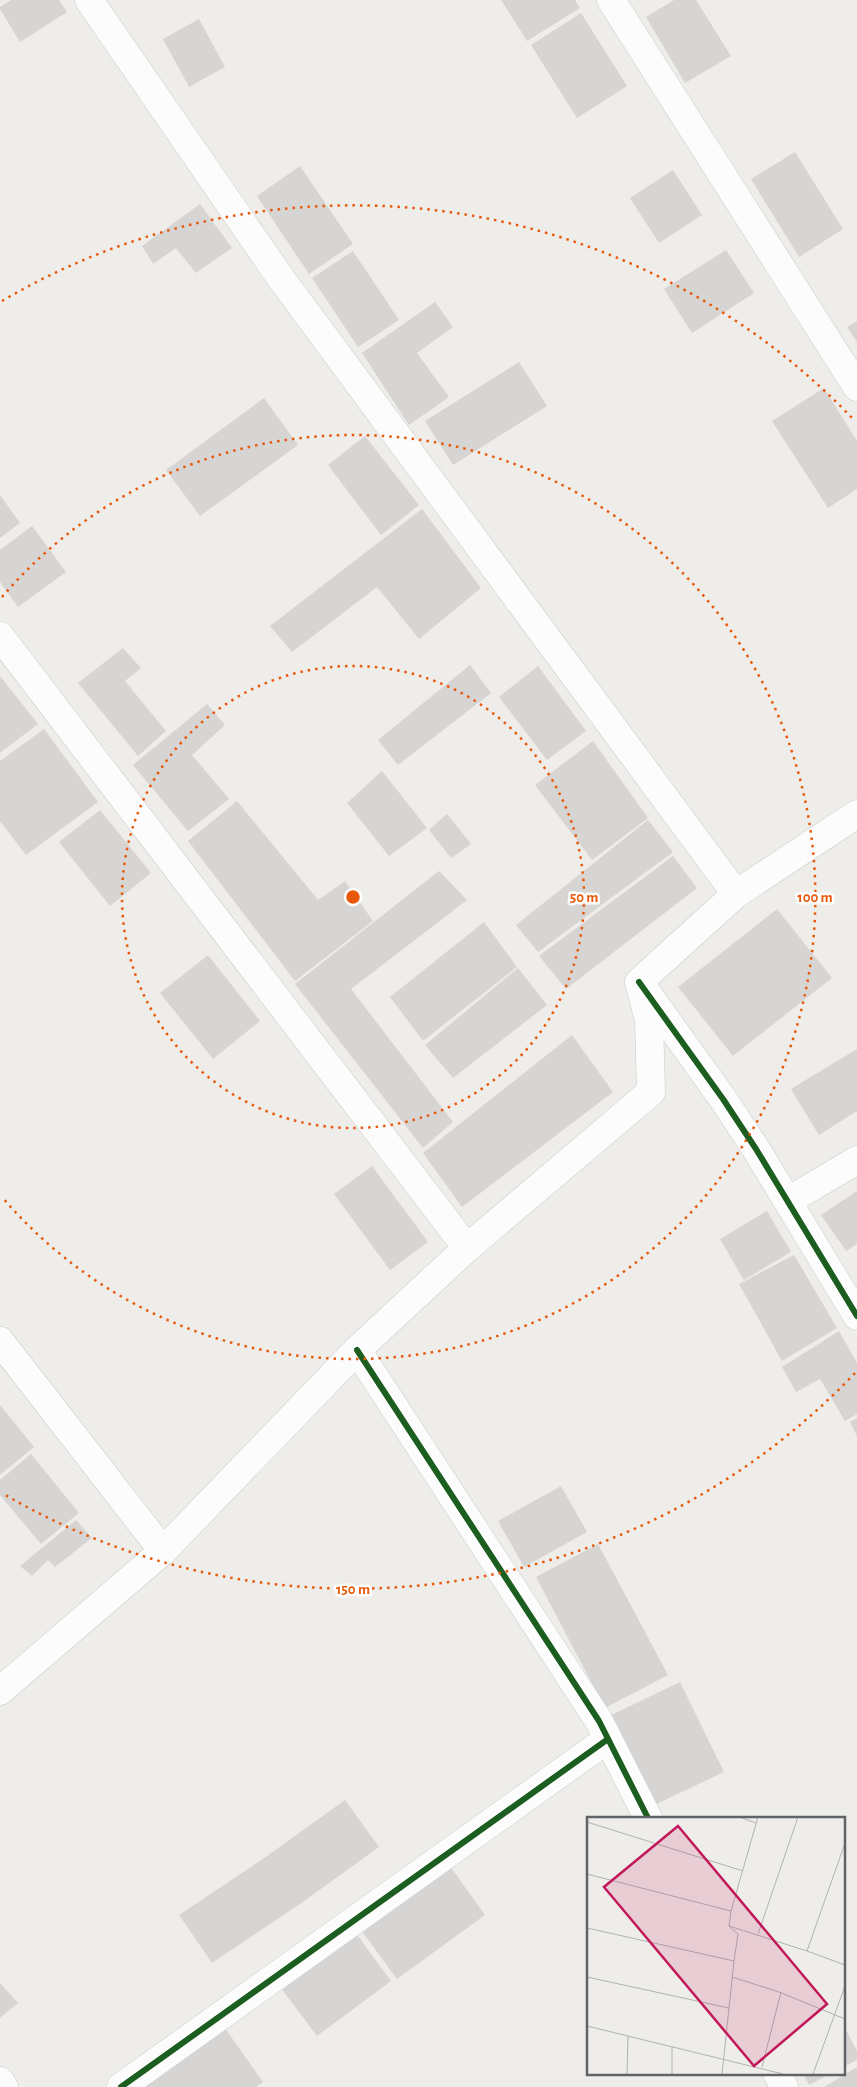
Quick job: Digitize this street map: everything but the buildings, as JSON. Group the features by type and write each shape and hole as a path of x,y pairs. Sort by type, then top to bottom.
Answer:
{"street":[{"path":"89,0 280,277 736,894"},
{"path":"611,0 857,387"},
{"path":"0,636 467,1248"},
{"path":"639,982 736,894 857,814"},
{"path":"0,1691 162,1551 357,1350 467,1248 652,1092 649,1020 639,982"},
{"path":"639,982 723,1099 788,1201 857,1316"},
{"path":"788,1201 857,1160"},
{"path":"0,1342 162,1551"},
{"path":"357,1350 599,1721 647,1817"},
{"path":"121,2087 608,1739"},
{"path":"778,2074 784,2087"},
{"path":"0,2081 4,2087"}],"cycle path":[{"path":"639,982 723,1099 756,1149 857,1316"},
{"path":"357,1350 599,1721 647,1817"},
{"path":"121,2087 608,1739"}]}
